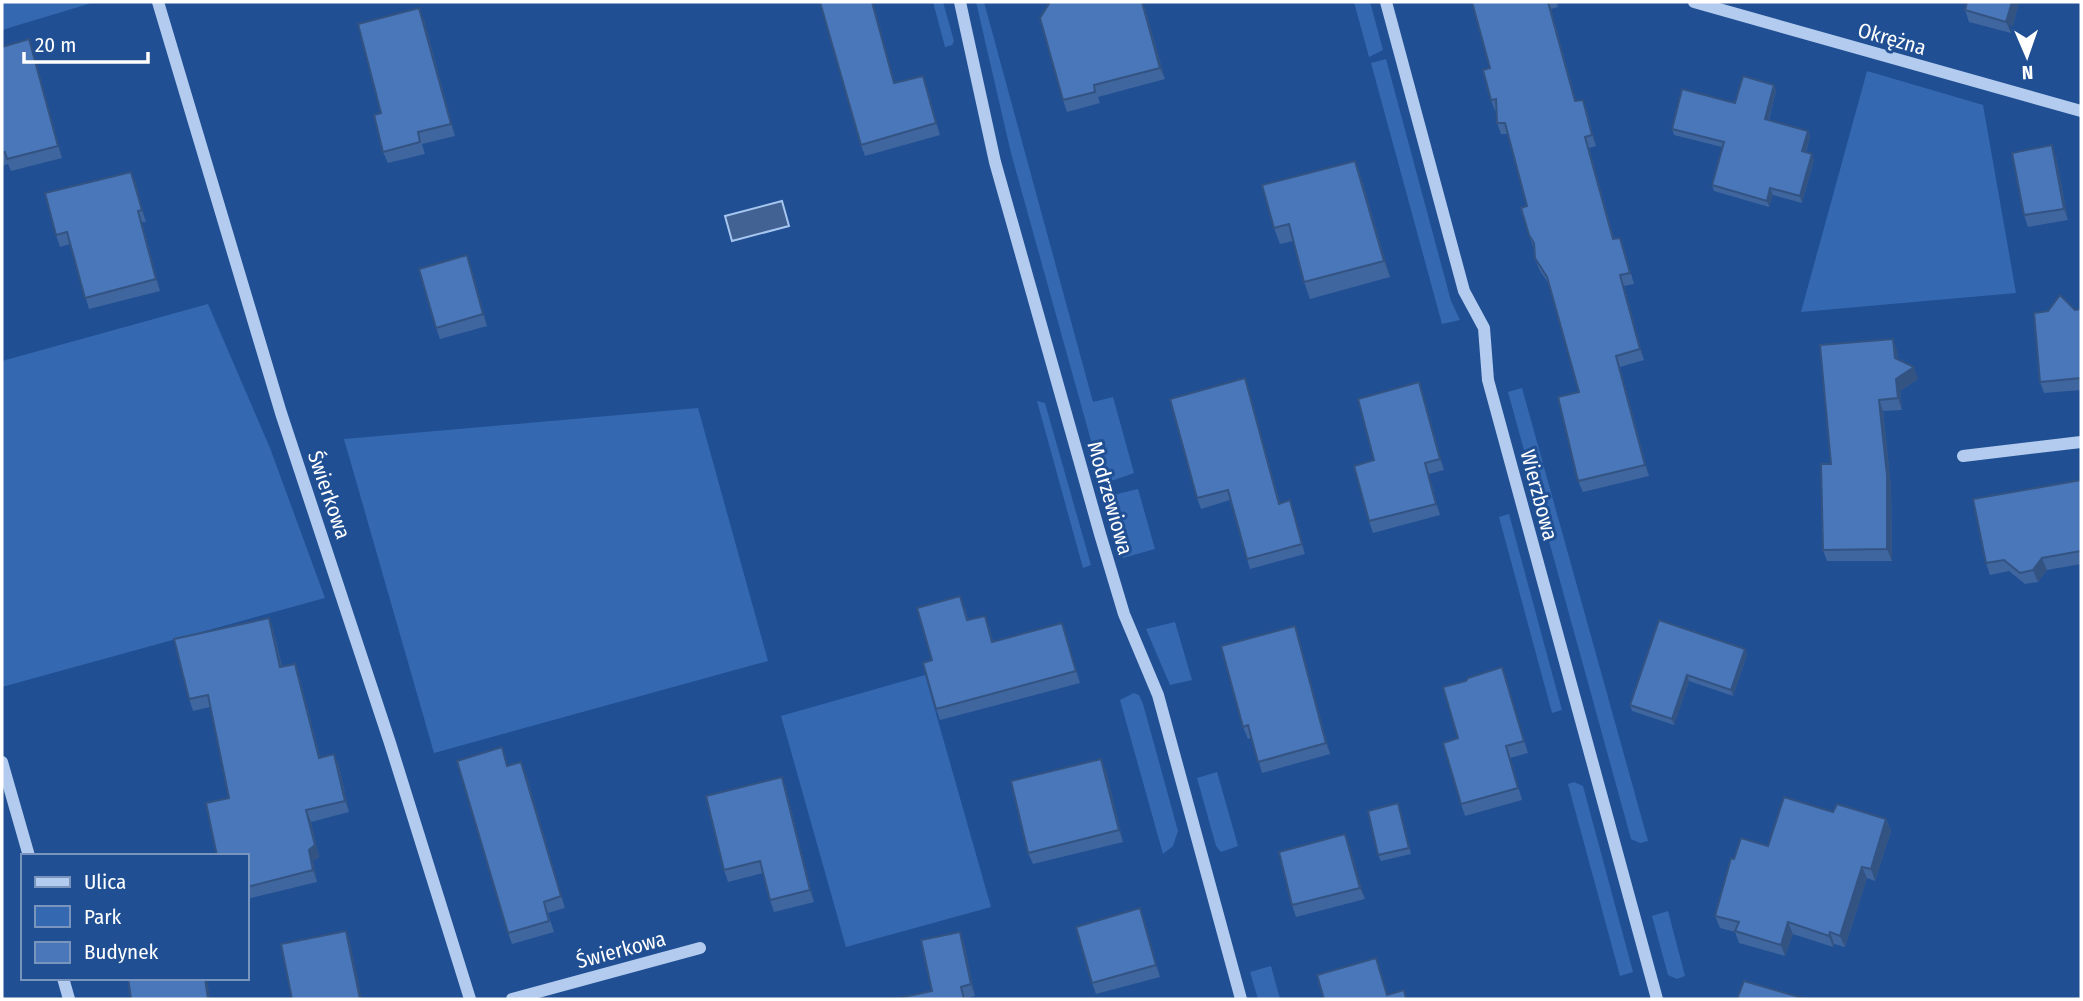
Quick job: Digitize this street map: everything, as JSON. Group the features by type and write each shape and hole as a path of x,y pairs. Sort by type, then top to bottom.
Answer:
{"street":[{"name":"Świerkowa","path":"158,2 281,413 361,653 470,999"},
{"name":"Modrzewiowa","path":"960,2 995,162 1124,614 1158,695 1241,999"},
{"name":"Wierzbowa","path":"1386,2 1464,291 1484,328 1488,380 1657,999"},
{"name":"Okrężna","path":"1693,2 2081,111"},
{"path":"1963,456 2081,442"},
{"path":"2,762 28,854"},
{"name":"Świerkowa","path":"512,999 700,948"},
{"path":"64,980 69,999"}],"green space":[{"path":"2,2 95,2 2,30"},
{"path":"933,2 943,2 954,41 952,45 945,47"},
{"path":"976,2 984,2 1093,402 1113,397 1134,473 1103,484 1011,153"},
{"path":"1354,2 1370,2 1383,50 1369,57"},
{"path":"1386,59 1451,301 1460,320 1442,324 1371,63"},
{"path":"1867,71 1983,105 2016,293 1801,312"},
{"path":"208,304 270,448 325,598 2,687 2,361"},
{"path":"1522,388 1648,841 1640,843 1631,839 1508,392"},
{"path":"1037,401 1045,403 1091,565 1083,568"},
{"path":"698,408 768,661 434,753 344,439"},
{"path":"1138,489 1155,549 1123,558 1105,497"},
{"path":"1509,514 1562,710 1552,713 1499,517"},
{"path":"1175,622 1192,680 1170,685 1146,629"},
{"path":"925,675 991,907 846,947 781,716"},
{"path":"1134,693 1139,695 1143,704 1178,831 1173,846 1163,854 1120,700"},
{"path":"1217,772 1238,846 1221,852 1216,846 1197,778"},
{"path":"1574,782 1583,786 1633,972 1620,976 1568,784"},
{"path":"1668,911 1685,976 1677,979 1668,975 1652,916"},
{"path":"1271,966 1280,999 1258,999 1250,972"}],"shaded area":[{"path":"782,201 789,226 732,241 725,216"}],"building":[{"path":"820,2 872,2 894,83 923,76 936,123 861,145"},
{"path":"1050,2 1142,2 1160,68 1094,85 1095,92 1063,100 1040,18"},
{"path":"1472,2 1548,2 1575,101 1583,100 1592,135 1585,137 1613,239 1620,238 1630,273 1620,275 1640,349 1616,356 1645,465 1578,481 1558,397 1579,392 1547,277 1535,258 1534,243 1521,208 1527,206 1505,123 1497,123 1496,99 1491,100 1483,70 1490,68"},
{"path":"1967,2 2012,2 2006,22 1965,10"},
{"path":"419,8 451,124 418,132 420,142 383,152 374,115 381,113 358,24"},
{"path":"29,39 58,146 7,159 5,152 2,153 2,47"},
{"path":"1743,76 1774,85 1765,119 1808,131 1802,151 1812,154 1800,196 1770,188 1767,201 1712,185 1724,142 1672,129 1682,89 1735,103"},
{"path":"2052,145 2064,209 2024,215 2012,153"},
{"path":"1355,161 1384,261 1304,282 1289,224 1274,228 1262,185"},
{"path":"131,172 156,279 85,298 67,232 56,235 45,193"},
{"path":"467,255 483,314 436,328 419,269"},
{"path":"2060,295 2075,310 2081,309 2081,378 2040,382 2034,313 2048,311"},
{"path":"1893,339 1895,358 1914,367 1896,379 1898,398 1879,400 1887,475 1887,549 1823,550 1821,464 1831,464 1820,345"},
{"path":"1245,378 1279,504 1290,500 1302,544 1247,559 1228,490 1197,498 1170,399"},
{"path":"1419,382 1440,459 1425,463 1436,504 1369,521 1354,466 1374,460 1358,399"},
{"path":"2081,480 2081,551 2042,558 2033,570 2020,573 2004,560 1986,563 1973,499"},
{"path":"960,596 967,620 985,616 992,642 1062,623 1076,671 936,709 923,663 932,660 917,608"},
{"path":"269,618 280,667 295,664 319,758 334,754 345,801 306,810 315,845 309,850 313,870 248,887 248,854 217,854 206,803 229,798 208,695 189,699 174,639"},
{"path":"1659,620 1745,649 1731,690 1687,675 1672,719 1630,705"},
{"path":"1295,626 1326,743 1258,762 1248,725 1243,727 1221,646"},
{"path":"1502,667 1524,741 1506,746 1518,788 1461,804 1443,743 1458,738 1443,687"},
{"path":"502,747 507,766 521,762 561,896 544,902 549,921 508,933 457,761"},
{"path":"1101,759 1119,830 1028,853 1011,781"},
{"path":"782,777 810,890 770,900 760,861 724,870 706,796"},
{"path":"1784,797 1833,812 1837,804 1886,819 1871,869 1862,867 1840,936 1830,932 1829,936 1788,922 1781,945 1735,931 1739,922 1715,916 1731,858 1734,859 1741,838 1768,846"},
{"path":"1398,803 1409,848 1378,855 1368,811"},
{"path":"1345,834 1360,888 1292,905 1279,852"},
{"path":"1140,908 1156,965 1092,983 1076,927"},
{"path":"346,931 360,999 292,999 281,944"},
{"path":"960,932 971,984 961,987 964,999 894,999 932,991 921,940"},
{"path":"1376,958 1387,995 1404,990 1406,999 1324,999 1317,975"},
{"path":"128,980 205,980 208,999 131,999"},
{"path":"1744,981 1806,999 1737,999"}]}
